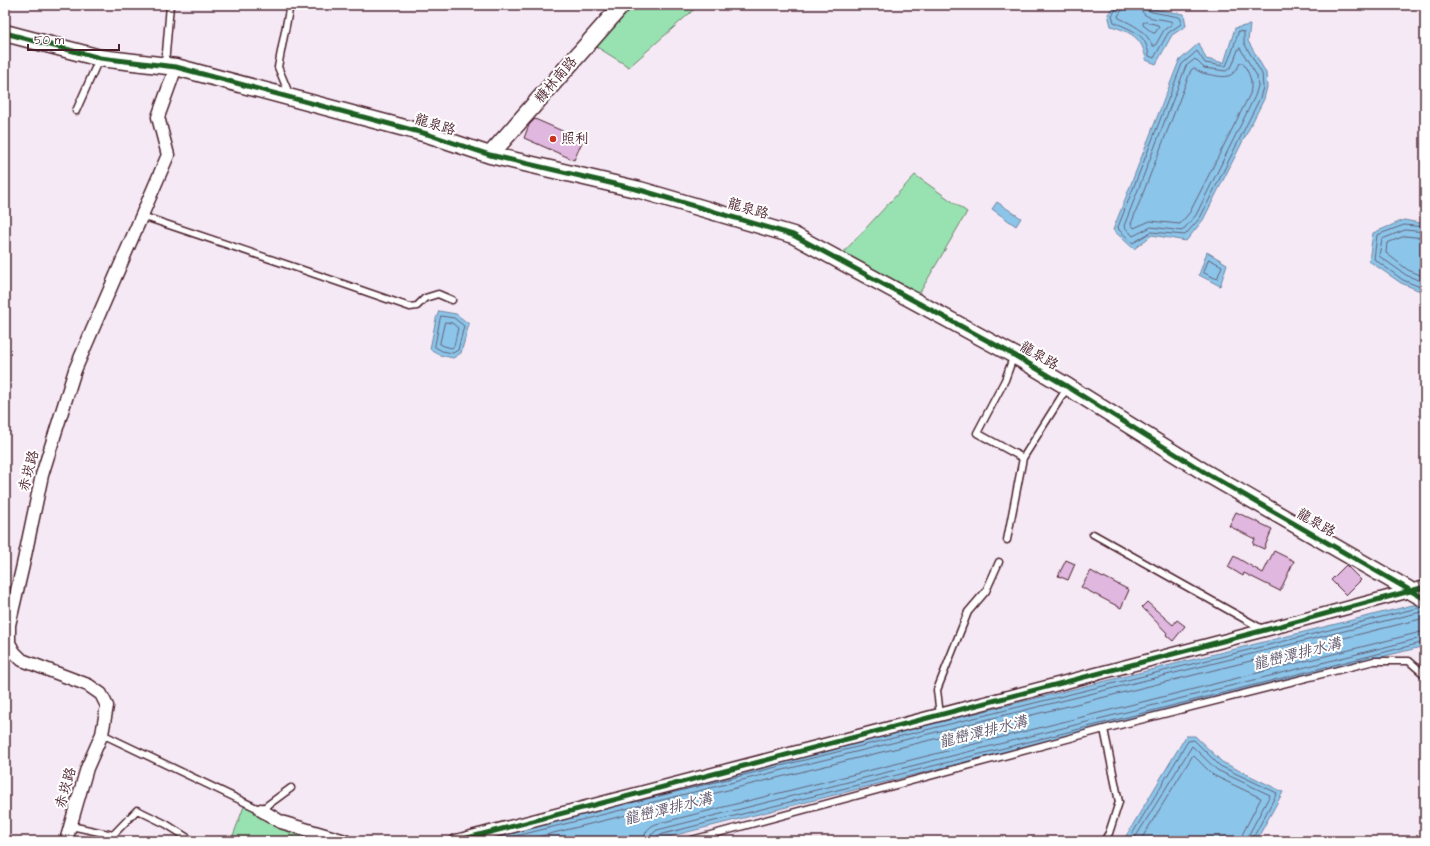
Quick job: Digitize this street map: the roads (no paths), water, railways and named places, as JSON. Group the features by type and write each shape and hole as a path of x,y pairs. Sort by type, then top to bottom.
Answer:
{"street":[{"name":"糠林南路","path":"490,156 622,5"},
{"name":"龍泉路","path":"5,33 100,58 170,66 427,134 490,156 640,190 793,235 1014,355 1206,473 1418,589 1425,599"},
{"name":"赤崁路","path":"66,841 87,768 102,734 107,706 101,694 88,685 22,660 14,652 10,644 9,625 24,565 42,475 75,370 168,155 158,117 170,66"},
{"path":"456,841 1418,589"},
{"path":"261,810 280,822 345,841"}],"lane":[{"path":"170,5 170,66"},
{"path":"290,5 278,68 291,98"},
{"path":"76,111 100,58"},
{"path":"142,216 410,307 417,306 425,298 438,294 452,300"},
{"path":"1014,355 1005,380 977,433 1023,458"},
{"path":"1007,540 1023,458 1068,387"},
{"path":"1093,534 1265,630"},
{"path":"940,715 937,690 968,612 986,591 999,562"},
{"path":"688,841 1104,729 1374,661 1409,661 1425,675"},
{"path":"1104,729 1119,802 1109,833 1104,841"},
{"path":"102,734 261,810 291,788"},
{"path":"71,826 113,835 137,810 166,824 191,840"}],"water":[{"path":"1115,5 1146,5 1152,9 1184,14 1186,26 1172,35 1156,64 1146,60 1142,46 1135,37 1111,26 1108,14"},
{"path":"1250,25 1248,41 1266,73 1267,87 1264,99 1203,220 1186,241 1152,235 1134,249 1113,230 1179,61 1199,43 1206,59 1224,63 1235,28"},
{"path":"997,202 1021,218 1016,226 992,209"},
{"path":"1404,220 1425,224 1425,293 1401,283 1369,261 1373,233"},
{"path":"1207,252 1227,264 1220,286 1199,275"},
{"path":"439,311 456,314 469,324 461,353 453,358 440,355 430,349"},
{"name":"龍巒潭排水溝","path":"1425,602 1425,646 652,841 467,841 492,833"},
{"path":"1186,736 1195,736 1222,762 1283,792 1256,841 1123,841"}],"place":[{"name":"照利","path":"553,139"}]}
